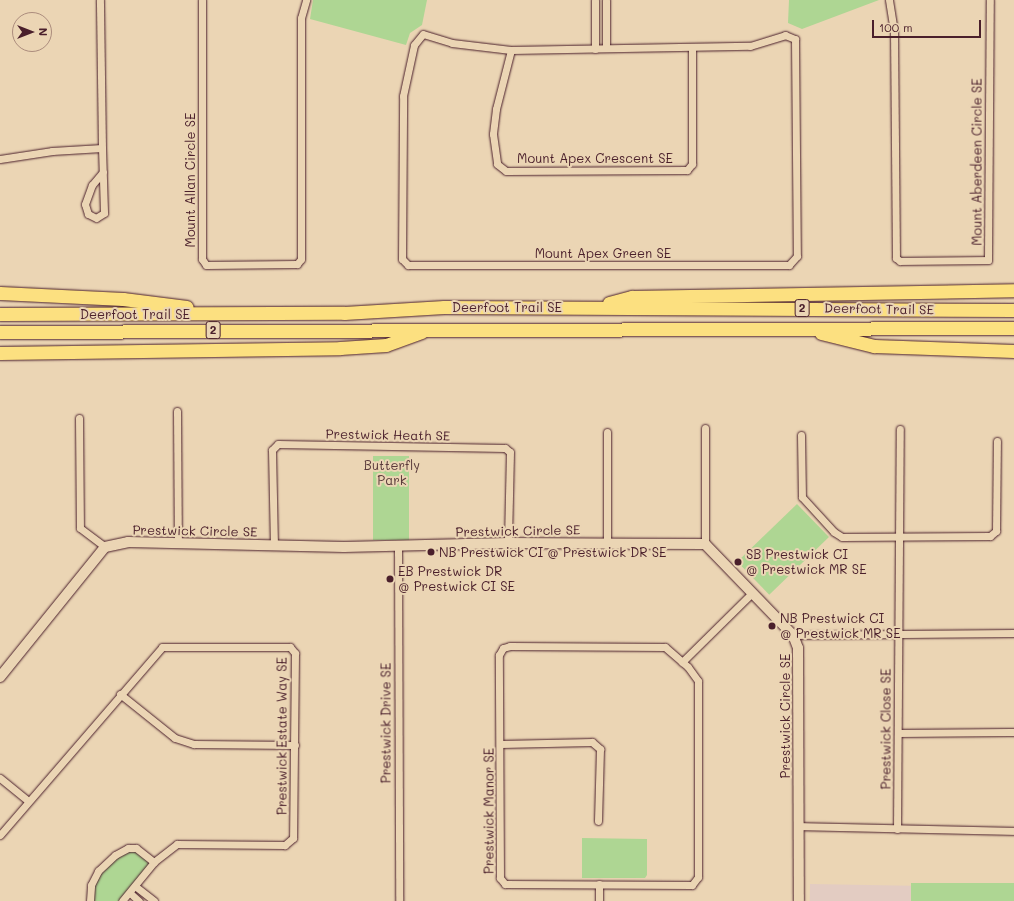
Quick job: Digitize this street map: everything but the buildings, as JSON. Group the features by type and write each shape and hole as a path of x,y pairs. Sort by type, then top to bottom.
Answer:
{"highway":[{"path":"590,307 632,297 1014,290"},
{"path":"0,293 123,299 245,314"},
{"name":"Deerfoot Trail SE","path":"0,314 344,313 444,308 590,307 1014,310"},
{"path":"802,328 874,346 1014,350"},
{"name":"Deerfoot Trail SE","path":"0,332 1014,328"},
{"path":"0,353 340,348 386,345 427,330"}],"street":[{"path":"100,0 104,213 96,218 88,214 85,204 92,185 103,172"},
{"name":"Mount Allan Circle SE","path":"202,0 202,260 206,266 297,264 301,258 301,18 306,0"},
{"path":"595,0 595,49"},
{"path":"606,0 606,48"},
{"name":"Mount Aberdeen Circle SE","path":"889,0 894,31 896,258 900,261 988,260 990,0"},
{"name":"Mount Apex Green SE","path":"423,34 452,43 511,50 595,49 750,46 785,35 795,39 797,256 790,265 408,265 402,259 403,96 414,45 423,34"},
{"name":"Mount Apex Crescent SE","path":"511,50 496,109 493,134 497,164 506,171 687,170 692,164 692,47"},
{"path":"0,159 52,151 102,148"},
{"path":"177,411 178,543"},
{"path":"0,676 105,547 80,528 79,418"},
{"path":"705,428 705,544"},
{"name":"Prestwick Close SE","path":"897,829 900,430"},
{"path":"607,432 607,544"},
{"path":"801,435 802,497 834,532 842,537 990,536 996,531 997,441"},
{"name":"Prestwick Heath SE","path":"274,546 272,450 278,444 506,448 510,452 508,543"},
{"name":"Prestwick Circle SE","path":"105,547 128,542 274,546 398,546 508,543 705,544 793,635 798,648 800,683 798,901"},
{"name":"Prestwick Drive SE","path":"398,546 399,901"},
{"path":"682,662 752,593"},
{"path":"793,635 1014,633"},
{"name":"Prestwick Manor SE","path":"510,646 665,648 682,662 698,681 698,877 692,885 505,884 500,878 500,744 499,655 503,648 510,646"},
{"name":"Prestwick Estate Way SE","path":"0,835 162,647 290,647 295,653 293,838 285,846 177,844 154,862 122,901"},
{"path":"120,694 175,738 194,744 295,745"},
{"path":"898,733 1014,732"},
{"path":"500,744 592,742 600,749 598,821"},
{"path":"0,778 28,801"},
{"path":"798,826 1014,831"},
{"path":"90,901 91,885 98,871 115,854 128,848 136,848 154,862"},
{"path":"599,884 599,901"},
{"path":"135,886 154,901"},
{"path":"130,893 139,901"}],"shaded area":[{"path":"810,884 911,886 911,901 810,901"}],"green space":[{"path":"313,0 427,0 422,25 410,33 406,45 310,19"},
{"path":"789,0 879,0 802,29 788,23"},
{"name":"Butterfly Park","path":"373,456 409,456 409,540 373,540"},
{"path":"797,504 829,537 769,595 737,562"},
{"path":"582,838 647,839 647,875 645,878 582,878"},
{"path":"136,848 154,862 122,901 90,901 91,885 115,855"},
{"path":"911,883 1014,883 1014,901 911,901"}],"place":[{"name":"NB Prestwick CI @ Prestwick DR SE","path":"431,552"},
{"name":"SB Prestwick CI @ Prestwick MR SE","path":"738,562"},
{"name":"EB Prestwick DR @ Prestwick CI SE","path":"390,579"},
{"name":"NB Prestwick CI @ Prestwick MR SE","path":"772,626"}]}
